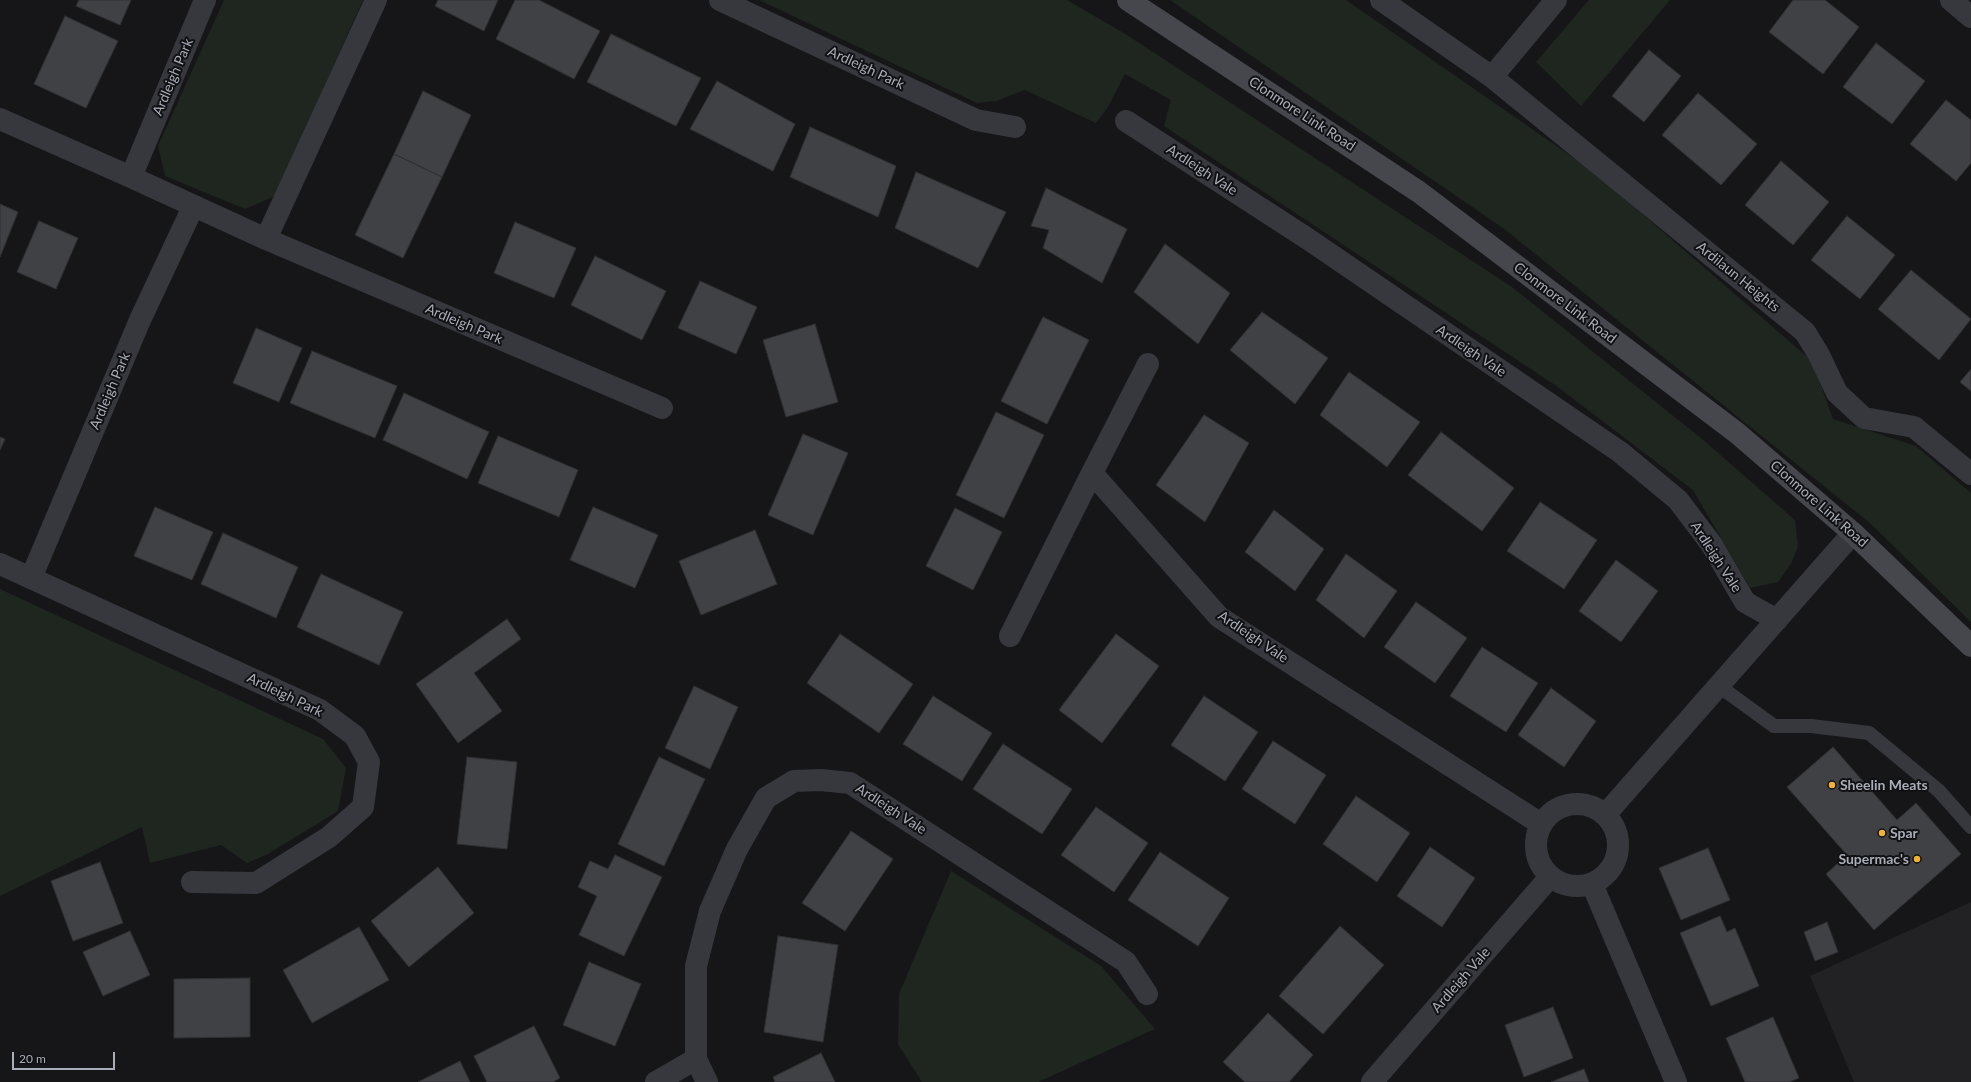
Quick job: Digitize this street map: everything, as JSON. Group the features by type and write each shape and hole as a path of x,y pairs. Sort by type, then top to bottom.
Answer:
{"main road":[{"name":"Clonmore Link Road","path":"1128,0 1419,192 1736,433 1853,533 1971,646"}],"street":[{"name":"Ardleigh Park","path":"131,177 205,0"},
{"path":"266,239 376,0"},
{"name":"Ardleigh Park","path":"720,0 976,120 1015,127"},
{"name":"Ardilaun Heights","path":"1381,0 1492,78 1805,332 1819,355 1837,393 1864,418 1914,427 1971,474"},
{"path":"1492,78 1556,0"},
{"path":"1951,0 1971,17"},
{"name":"Ardleigh Park","path":"0,119 266,239 662,408"},
{"name":"Ardleigh Vale","path":"1126,121 1308,239 1620,452 1678,500 1712,545 1745,602 1777,620"},
{"name":"Ardleigh Park","path":"31,578 140,320 193,207"},
{"path":"1010,636 1148,364"},
{"name":"Ardleigh Vale","path":"1092,473 1219,617 1542,824"},
{"path":"1605,815 1853,533"},
{"name":"Ardleigh Park","path":"0,564 320,710 355,736 369,762 363,807 330,837 256,883 192,882"},
{"name":"Ardleigh Vale","path":"707,1082 696,1060 696,966 710,911 737,849 766,798 794,781 821,780 850,783 1126,962 1147,994"},
{"path":"1571,804 1584,804 1595,808 1605,815 1614,826 1618,840 1618,853 1613,866 1604,877 1592,884 1581,887 1570,886 1550,877 1542,868 1535,846 1537,835 1542,824 1549,815 1560,808 1571,804"},
{"name":"Ardleigh Vale","path":"1372,1082 1550,877"},
{"path":"1592,884 1676,1082"},
{"path":"656,1082 696,1060"}],"lane":[{"path":"1719,686 1774,726 1810,726 1869,733 1940,791 1971,827"}],"shaded area":[{"path":"224,0 363,0 275,196 245,209 165,176 158,146"},
{"path":"759,0 1067,0 1127,35 1512,287 1701,438 1795,520 1798,546 1792,562 1778,582 1750,588 1693,490 1555,385 1164,126 1171,100 1125,74 1108,107 1096,123 1025,90 996,101 977,103"},
{"path":"1170,0 1346,0 1594,172 1812,361 1833,419 1916,446 1971,493 1971,622 1871,524 1503,228"},
{"path":"1589,0 1670,0 1581,106 1536,62"},
{"path":"0,589 323,739 346,768 338,811 268,854 247,863 221,845 150,863 142,827 0,896"},
{"path":"951,871 1101,966 1155,1029 1038,1082 922,1082 898,1044 899,994"},
{"path":"1971,902 1971,1082 1854,1082 1810,976"}],"building":[{"path":"79,0 131,0 120,25 76,6"},
{"path":"438,0 498,0 484,31 435,6"},
{"path":"515,0 539,0 600,31 574,79 496,39"},
{"path":"1793,0 1825,0 1859,27 1823,74 1769,32"},
{"path":"65,16 118,41 86,108 34,84"},
{"path":"611,34 701,78 676,126 587,82"},
{"path":"1876,43 1925,81 1892,124 1843,87"},
{"path":"1649,50 1681,76 1644,122 1612,96"},
{"path":"717,81 795,124 773,171 690,129"},
{"path":"423,91 471,115 442,177 394,154"},
{"path":"1698,93 1757,144 1721,185 1662,135"},
{"path":"1946,100 1971,120 1971,163 1956,181 1910,144"},
{"path":"810,127 896,166 878,217 790,177"},
{"path":"394,154 442,177 403,258 355,235"},
{"path":"1781,161 1829,202 1793,245 1745,205"},
{"path":"916,172 1006,212 978,268 895,228"},
{"path":"1046,188 1127,229 1102,283 1043,248 1049,230 1031,226"},
{"path":"0,204 18,212 0,257"},
{"path":"1847,216 1895,255 1860,299 1811,260"},
{"path":"39,221 78,238 56,289 17,272"},
{"path":"515,222 576,248 554,298 494,273"},
{"path":"1165,244 1230,293 1198,344 1134,292"},
{"path":"595,256 666,291 642,340 571,305"},
{"path":"1911,270 1971,319 1939,360 1878,309"},
{"path":"700,281 757,307 736,354 678,328"},
{"path":"1262,312 1328,358 1295,404 1230,350"},
{"path":"1043,317 1089,340 1047,424 1001,401"},
{"path":"815,324 838,402 786,417 763,340"},
{"path":"256,328 302,348 279,402 233,383"},
{"path":"312,351 397,386 375,438 290,403"},
{"path":"1971,369 1971,391 1960,382"},
{"path":"1349,372 1420,422 1387,467 1320,415"},
{"path":"404,393 489,432 467,479 383,440"},
{"path":"996,412 1044,435 1004,518 956,495"},
{"path":"1204,415 1249,443 1205,522 1156,485"},
{"path":"1441,432 1514,488 1482,531 1408,475"},
{"path":"803,434 848,453 813,535 768,515"},
{"path":"498,436 578,470 559,517 478,483"},
{"path":"0,437 5,439 0,450"},
{"path":"1540,502 1597,540 1564,589 1507,551"},
{"path":"155,507 213,532 192,580 134,556"},
{"path":"593,507 658,535 635,588 570,560"},
{"path":"955,508 1002,532 973,590 926,566"},
{"path":"1274,510 1324,549 1295,591 1245,552"},
{"path":"755,530 777,584 701,615 679,561"},
{"path":"223,533 298,567 276,618 201,584"},
{"path":"1346,554 1397,591 1364,638 1316,600"},
{"path":"1616,560 1658,591 1621,642 1579,611"},
{"path":"321,574 403,612 379,665 297,627"},
{"path":"1416,602 1467,638 1435,683 1384,647"},
{"path":"507,619 521,639 474,673 502,711 458,743 416,684"},
{"path":"840,634 913,684 879,733 807,683"},
{"path":"1116,634 1159,666 1102,743 1059,710"},
{"path":"1482,647 1538,683 1506,732 1450,696"},
{"path":"694,686 738,707 710,769 665,748"},
{"path":"1551,688 1596,721 1564,767 1518,735"},
{"path":"933,696 992,733 962,781 903,744"},
{"path":"1204,696 1258,732 1225,781 1171,745"},
{"path":"1273,741 1326,775 1295,824 1242,789"},
{"path":"1003,744 1072,789 1042,834 973,789"},
{"path":"1833,747 1897,820 1916,803 1961,854 1874,930 1826,874 1847,855 1787,787"},
{"path":"467,757 517,762 507,849 457,844"},
{"path":"659,757 705,779 664,866 618,844"},
{"path":"1356,796 1410,833 1377,882 1323,844"},
{"path":"1096,807 1148,843 1114,892 1061,855"},
{"path":"851,831 893,859 845,931 802,903"},
{"path":"1430,847 1475,878 1442,927 1397,896"},
{"path":"1708,848 1730,900 1681,920 1659,868"},
{"path":"1160,852 1229,898 1198,946 1128,900"},
{"path":"615,855 662,877 624,956 579,935 597,896 578,887 590,861 608,869"},
{"path":"100,862 123,923 73,941 51,881"},
{"path":"438,867 474,913 409,967 371,921"},
{"path":"1720,916 1727,932 1735,928 1759,986 1711,1006 1680,933"},
{"path":"1827,922 1838,952 1815,961 1804,932"},
{"path":"1340,926 1384,965 1323,1034 1279,996"},
{"path":"359,927 389,980 312,1023 283,970"},
{"path":"130,931 150,975 103,996 83,952"},
{"path":"778,936 838,945 823,1042 764,1032"},
{"path":"589,962 641,984 615,1046 563,1025"},
{"path":"250,978 250,1037 174,1038 174,979"},
{"path":"1553,1007 1573,1058 1524,1077 1505,1025"},
{"path":"1268,1013 1313,1055 1289,1082 1245,1082 1223,1062"},
{"path":"1773,1017 1799,1078 1789,1082 1745,1082 1726,1038"},
{"path":"534,1026 560,1078 553,1082 487,1082 474,1056"},
{"path":"821,1053 835,1082 775,1082 773,1077"},
{"path":"460,1061 470,1082 418,1082"},
{"path":"1584,1069 1589,1082 1551,1082"}],"place":[{"name":"Sheelin Meats","path":"1832,785"},
{"name":"Spar","path":"1882,833"},
{"name":"Supermac's","path":"1917,859"}]}
